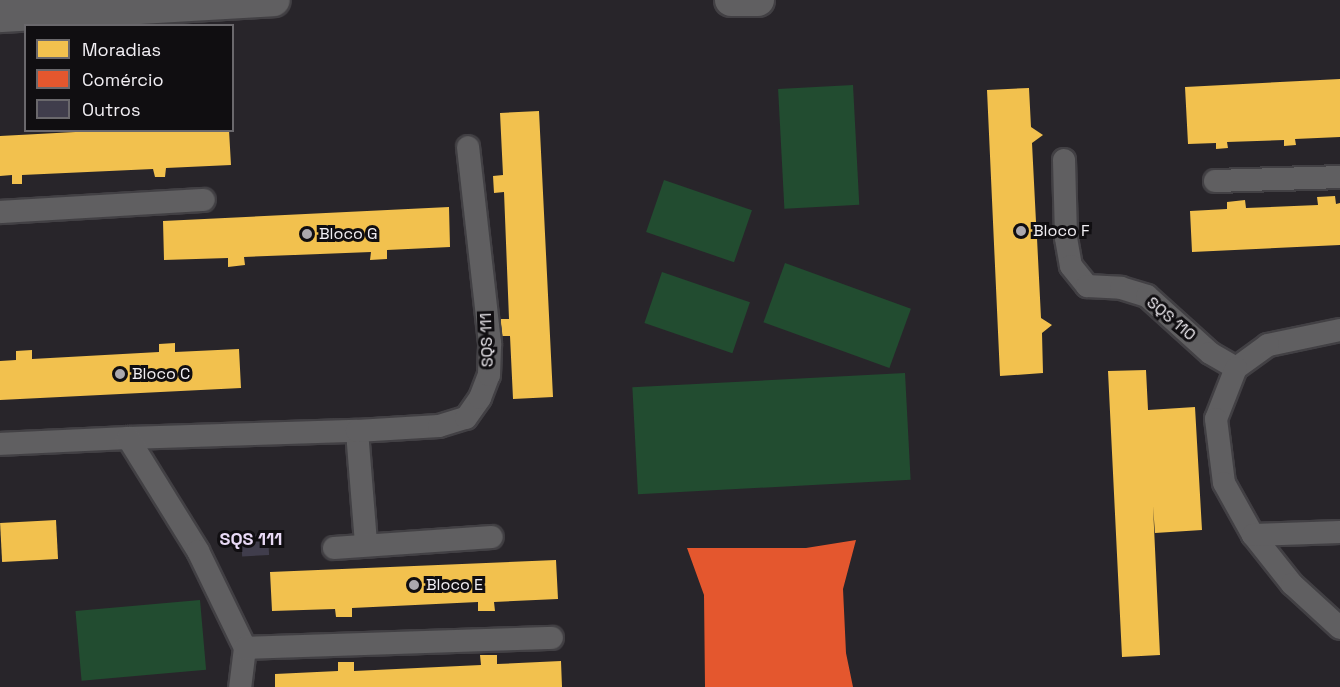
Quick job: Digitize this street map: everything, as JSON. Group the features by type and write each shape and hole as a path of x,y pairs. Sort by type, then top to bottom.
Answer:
{"street":[{"path":"0,16 274,0"},
{"path":"731,0 758,0"},
{"name":"SQS 111","path":"3,450 128,438 357,431 440,426 466,418 480,398 489,375 490,343 468,147"},
{"name":"SQS 110","path":"1064,160 1066,238 1071,266 1087,286 1121,288 1147,296 1210,353 1236,368"},
{"path":"1215,181 1340,177"},
{"path":"0,212 204,200"},
{"path":"1340,330 1268,345 1236,368 1216,419 1224,483 1253,535 1292,584 1340,628"},
{"path":"357,431 366,544"},
{"path":"128,438 198,551 245,648 240,687"},
{"path":"1253,535 1340,532"},
{"path":"334,548 492,537"},
{"path":"245,648 552,638"}],"green space":[{"path":"853,85 859,205 784,209 778,89"},
{"path":"664,180 752,210 734,262 646,232"},
{"path":"785,263 911,309 889,368 763,322"},
{"path":"662,272 750,302 732,353 644,323"},
{"path":"905,373 911,480 638,494 632,387"},
{"path":"200,600 206,670 82,681 75,611"}],"building: Moradias":[{"path":"1340,79 1340,137 1295,139 1296,145 1284,146 1284,140 1227,142 1228,148 1216,149 1216,143 1188,144 1185,87"},
{"name":"Bloco F","path":"1029,88 1031,127 1043,135 1032,143 1036,222 1048,230 1037,238 1041,318 1052,325 1042,333 1043,373 1000,376 987,90"},
{"path":"539,111 553,397 513,399 510,336 501,336 501,319 509,319 504,192 494,193 493,176 503,175 500,113"},
{"path":"75,132 229,132 231,165 166,168 165,177 155,177 153,169 22,175 22,184 12,184 12,175 0,176 0,136"},
{"path":"1335,196 1336,204 1340,203 1340,245 1192,252 1190,211 1227,209 1227,202 1245,200 1246,208 1318,205 1317,197"},
{"name":"Bloco G","path":"449,207 450,247 387,250 387,259 370,260 371,252 244,257 245,265 228,267 228,258 164,260 163,221"},
{"name":"Bloco C","path":"175,343 175,352 239,349 241,388 0,400 0,361 16,360 16,351 32,350 32,359 159,352 159,344"},
{"path":"1146,370 1148,410 1195,407 1202,530 1155,533 1153,506 1160,655 1122,657 1108,371"},
{"path":"56,520 58,559 2,562 0,523"},
{"name":"Bloco E","path":"556,560 558,599 494,602 495,611 478,611 478,602 352,608 352,617 336,617 335,609 272,611 270,572"},
{"path":"480,655 497,655 497,664 561,661 562,687 275,687 275,674 338,671 338,662 354,662 354,671 481,665"}],"building: Comércio":[{"path":"856,540 843,589 846,653 853,687 705,687 704,595 687,548 806,548"}],"building: Outros":[{"path":"268,534 269,555 242,556 241,535"}],"place":[{"name":"Bloco F","path":"1021,231"},
{"name":"Bloco G","path":"307,234"},
{"name":"Bloco C","path":"120,374"},
{"name":"Bloco E","path":"414,585"}],"district":[{"name":"SQS 111","path":"251,539"}]}
